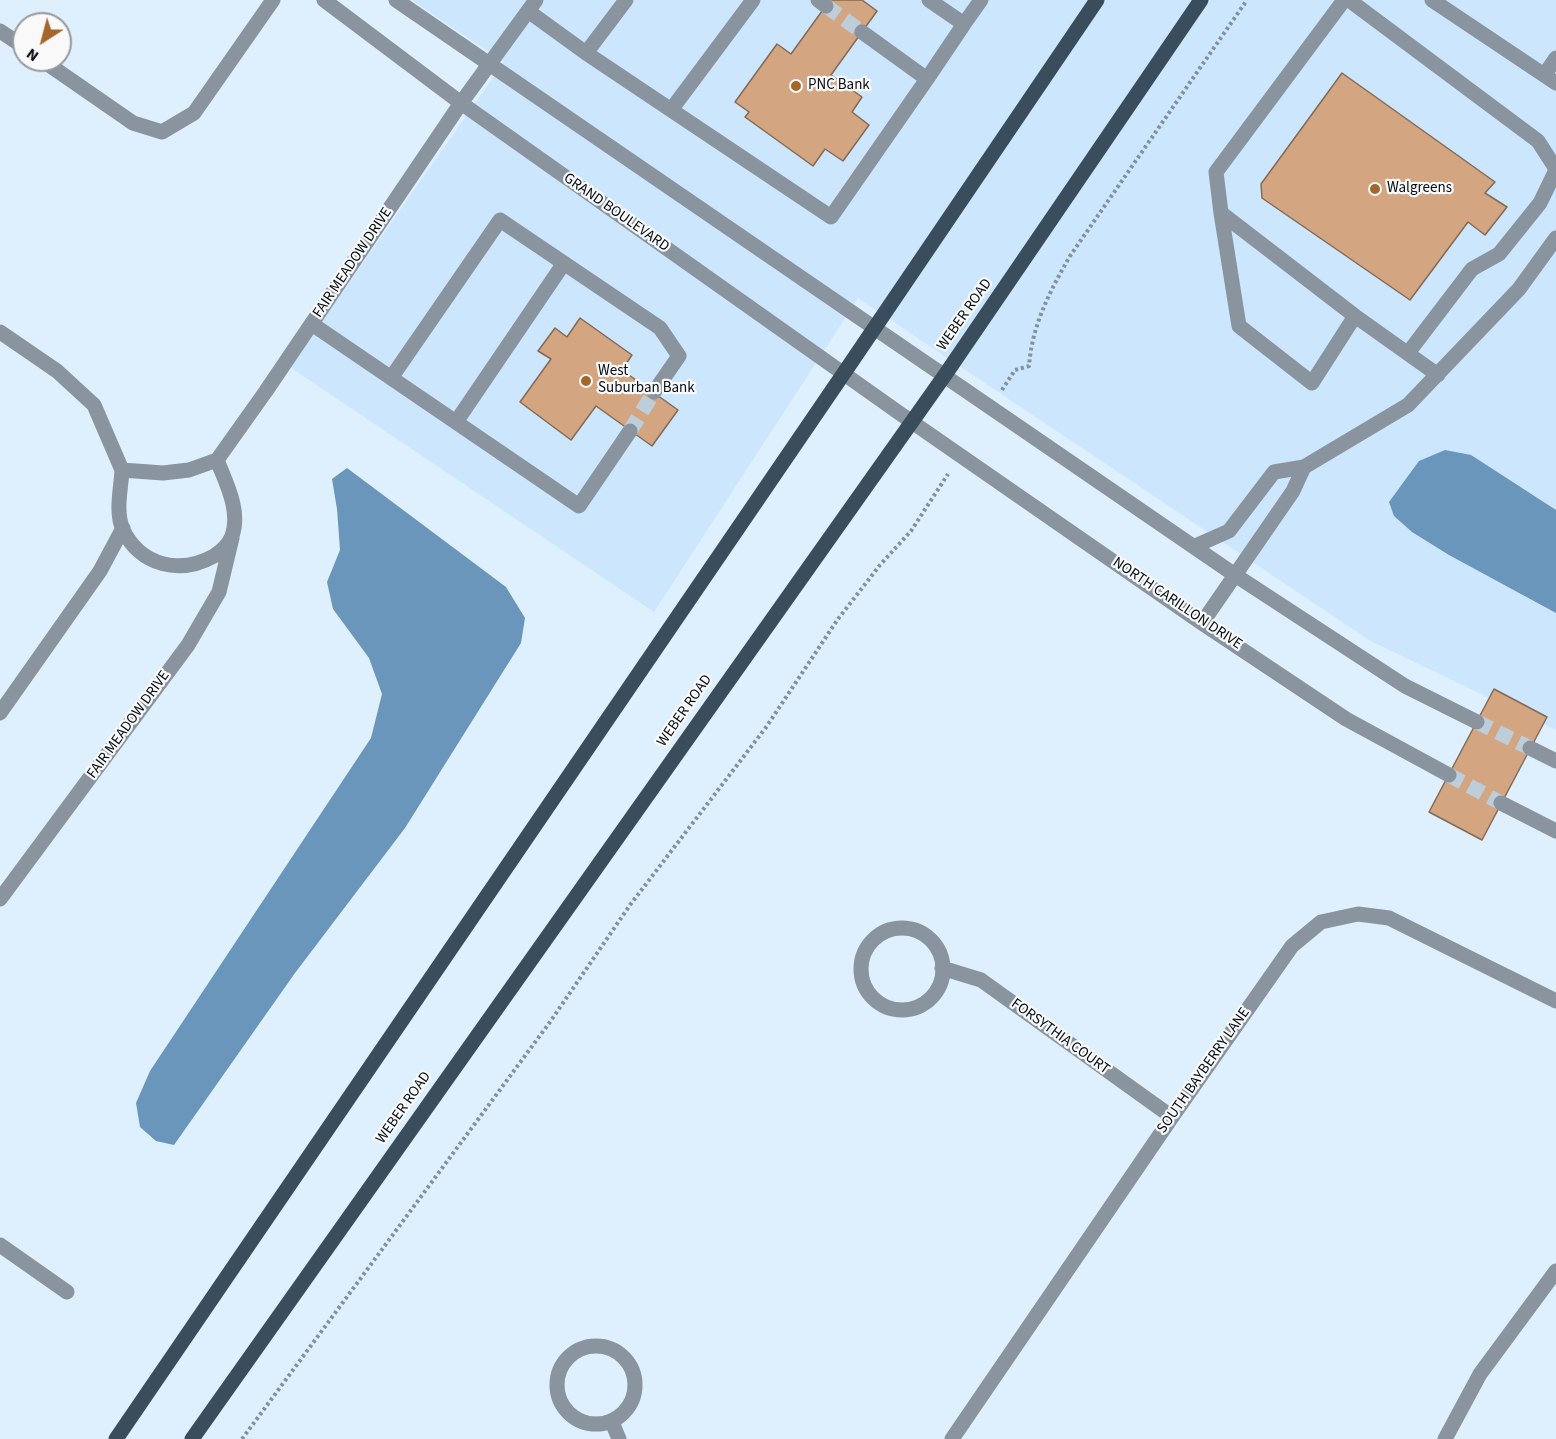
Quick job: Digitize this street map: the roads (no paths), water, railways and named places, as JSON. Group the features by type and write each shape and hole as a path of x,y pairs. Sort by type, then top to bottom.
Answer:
{"main road":[{"path":"116,1439 167,1368 1097,0"},
{"name":"WEBER ROAD","path":"192,1439 945,375 1201,0"}],"street":[{"path":"60,72 134,123 162,132 194,113 273,0"},
{"name":"GRAND BOULEVARD","path":"324,0 461,103 912,422"},
{"path":"396,0 1235,575 1405,686 1477,722"},
{"path":"586,53 626,0"},
{"path":"671,110 753,0"},
{"path":"929,0 964,24"},
{"path":"532,6 586,53 831,217 981,0"},
{"path":"1344,0 1216,172 1239,326 1312,383 1355,316"},
{"path":"1349,0 1538,141 1556,170 1540,203 1499,254 1472,269 1408,353"},
{"path":"1432,0 1550,79 1556,58"},
{"name":"FAIR MEADOW DRIVE","path":"0,899 188,645 219,592 233,530 233,500 217,460 488,64 532,6"},
{"path":"862,32 927,79"},
{"path":"1221,213 1355,316 1438,375"},
{"path":"391,378 500,220 660,328 679,356 654,392"},
{"path":"1195,546 1228,531 1274,472 1304,466 1408,405 1519,289 1556,238"},
{"path":"456,422 564,263"},
{"path":"312,324 579,506 630,431"},
{"path":"0,332 57,371 94,405 122,470 118,508 123,528 133,545 147,557 165,565 183,567 202,562 219,553 231,538"},
{"name":"NORTH CARILLON DRIVE","path":"912,422 1202,623 1346,719 1449,775"},
{"path":"122,470 163,473 180,471 217,460"},
{"path":"1202,623 1293,491 1304,466"},
{"path":"0,713 100,571 123,528"},
{"path":"1530,748 1556,760"},
{"path":"1501,803 1556,831"},
{"name":"SOUTH BAYBERRY LANE","path":"952,1439 1292,946 1321,922 1358,914 1389,918 1556,1001"},
{"path":"900,928 916,930 930,939 939,952 942,968 940,983 932,997 918,1006 903,1010 887,1007 873,999 864,985 861,970 863,954 872,940 885,932 900,928"},
{"name":"FORSYTHIA COURT","path":"942,968 981,980 1172,1117"},
{"path":"0,1245 67,1292"},
{"path":"1445,1439 1480,1374 1556,1271"},
{"path":"595,1346 610,1348 624,1356 632,1369 636,1384 633,1399 625,1412 612,1422 597,1425 582,1422 569,1414 560,1401 556,1386 559,1371 567,1358 580,1349 595,1346"},
{"path":"612,1422 618,1439"}],"tunnel":[{"path":"826,6 862,32"},
{"path":"630,431 654,392"},
{"path":"1477,722 1530,748"},
{"path":"1449,775 1501,803"}],"place":[{"name":"PNC Bank","path":"796,86"},
{"name":"Walgreens","path":"1375,189"},
{"name":"West Suburban Bank","path":"586,381"}]}
